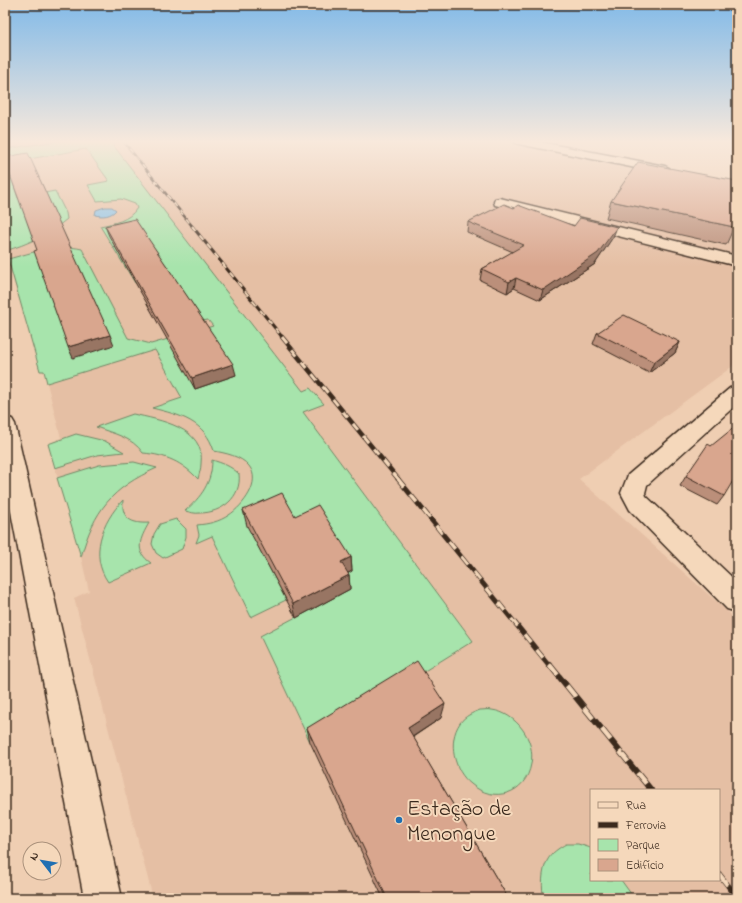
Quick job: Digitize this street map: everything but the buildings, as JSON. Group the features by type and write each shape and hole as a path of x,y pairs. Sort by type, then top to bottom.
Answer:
{"street":[{"path":"500,202 737,261"},
{"path":"737,393 636,481 633,493 638,503 737,600"},
{"path":"5,424 103,898"}],"shaded area":[{"path":"5,183 707,183 737,189 737,363 579,479 737,620 737,898 153,898 74,598 89,591 81,557 48,444 61,438 44,371 40,371 5,252"}],"green space":[{"path":"5,183 13,183 18,198 55,191 66,213 67,219 53,230 38,238 5,251"},
{"path":"98,183 143,183 303,391 310,388 324,404 303,412 473,641 310,742 260,636 349,589 342,576 352,571 247,525 286,600 251,617 212,536 196,543 199,535 197,525 213,522 225,517 240,506 245,500 252,486 252,472 249,466 242,460 214,451 210,441 198,426 172,413 152,408 182,398 155,350 47,383 44,371 40,371 8,259 54,248 73,247 82,249 128,338 151,344 213,326 208,320 180,325 135,283 100,226 125,219 137,208 135,204 121,199 97,201 88,185"},
{"path":"133,414 179,427 196,441 201,451 201,466 198,479 186,468 173,460 143,453 134,443 116,434 96,427"},
{"path":"76,434 105,441 124,452 97,455 55,468 48,444"},
{"path":"212,460 230,467 239,474 239,482 234,496 223,507 216,510 198,513 185,511 201,495 208,483"},
{"path":"134,462 157,468 128,484 107,502 92,526 81,557 57,478 99,465"},
{"path":"123,500 124,512 129,519 137,522 149,523 140,544 142,554 151,563 108,582 102,572 99,561 100,539 109,518"},
{"path":"176,519 186,529 186,537 182,549 163,558 156,553 152,544 154,534 160,524"},
{"path":"480,710 492,710 509,716 522,729 527,737 532,755 528,774 523,783 508,793 489,794 471,784 460,772 454,756 454,739 460,723 464,718"},
{"path":"566,844 578,844 590,848 590,881 622,881 634,898 544,898 542,879 545,865 553,853"}],"water":[{"path":"105,207 112,207 116,210 107,216 95,215 96,210"}],"railway":[{"path":"157,183 193,227"},
{"path":"192,226 283,338"},
{"path":"282,337 399,480"},
{"path":"398,479 549,665"},
{"path":"549,664 650,789"},
{"path":"720,875 737,897"}],"place":[{"name":"Estação de Menongue","path":"399,820"}]}
